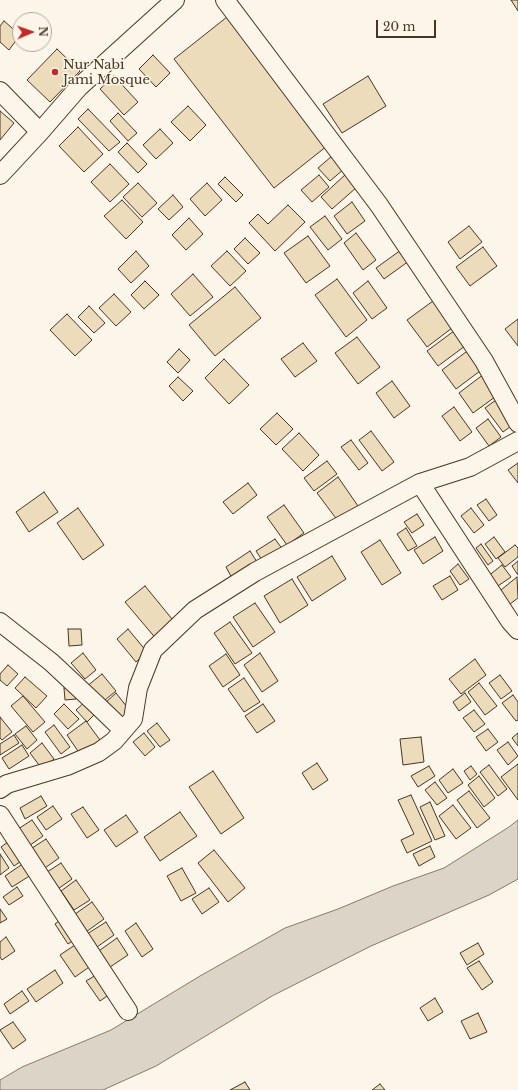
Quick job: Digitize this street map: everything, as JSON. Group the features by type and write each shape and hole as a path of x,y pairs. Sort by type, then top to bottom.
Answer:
{"street":[{"path":"0,175 79,87 175,0"},
{"path":"225,0 379,205 484,361 518,423"},
{"path":"0,91 40,132"},
{"path":"0,789 7,784 67,766 99,752 114,741 133,719 138,688 153,650 195,610 255,572 420,483 470,467 518,441"},
{"path":"420,483 510,622 518,630"},
{"path":"0,622 51,662 123,730"},
{"path":"0,815 128,1011"}],"shaded area":[{"path":"518,820 518,879 489,895 371,946 272,996 156,1066 103,1090 0,1090 0,1080 22,1067 111,1030 200,976 285,928 444,868"}],"building":[{"path":"511,0 518,0 518,11"},
{"path":"227,17 327,146 274,188 174,59"},
{"path":"4,21 12,28 12,46 9,50 0,42 0,26"},
{"path":"57,49 80,71 50,102 27,80"},
{"path":"153,55 170,73 156,87 139,69"},
{"path":"114,76 138,102 124,115 100,89"},
{"path":"368,76 386,106 342,133 323,104"},
{"path":"188,106 206,125 190,141 171,122"},
{"path":"88,109 120,142 109,151 78,119"},
{"path":"0,111 14,123 0,140"},
{"path":"118,113 137,133 128,141 110,121"},
{"path":"78,127 103,154 84,172 59,146"},
{"path":"160,129 173,143 156,159 143,145"},
{"path":"127,143 147,164 138,173 118,152"},
{"path":"332,156 344,169 330,181 318,168"},
{"path":"110,164 129,184 110,202 91,182"},
{"path":"346,174 357,187 332,209 321,197"},
{"path":"319,175 329,187 312,202 301,190"},
{"path":"225,177 243,195 236,202 218,184"},
{"path":"138,183 157,203 142,217 123,197"},
{"path":"207,183 222,200 205,216 190,199"},
{"path":"173,195 183,207 169,220 158,209"},
{"path":"122,200 143,222 126,239 104,216"},
{"path":"352,202 365,221 347,234 334,216"},
{"path":"288,205 305,222 275,251 249,223 258,214 268,224"},
{"path":"325,216 342,239 328,250 310,227"},
{"path":"189,218 203,234 186,250 172,235"},
{"path":"469,226 482,242 460,259 448,242"},
{"path":"356,233 376,260 363,270 344,243"},
{"path":"308,236 330,266 306,283 284,253"},
{"path":"245,238 260,253 248,264 234,249"},
{"path":"483,247 497,266 470,286 456,267"},
{"path":"401,250 409,261 384,279 376,268"},
{"path":"136,251 149,266 131,283 118,269"},
{"path":"227,251 246,271 230,286 211,266"},
{"path":"193,274 213,297 190,316 171,294"},
{"path":"337,279 367,320 346,337 315,295"},
{"path":"145,281 159,295 144,309 131,295"},
{"path":"368,281 387,308 372,319 353,293"},
{"path":"235,287 261,318 215,356 189,325"},
{"path":"114,294 131,312 116,326 99,308"},
{"path":"433,301 452,328 427,347 407,320"},
{"path":"89,306 105,323 94,333 78,317"},
{"path":"67,314 92,340 75,356 50,330"},
{"path":"518,319 518,346 505,329"},
{"path":"454,331 465,346 438,366 427,351"},
{"path":"357,337 380,367 358,384 335,353"},
{"path":"303,343 317,361 295,377 281,359"},
{"path":"179,349 190,360 178,373 167,362"},
{"path":"470,349 484,368 456,389 442,370"},
{"path":"224,359 249,385 229,404 205,378"},
{"path":"484,374 499,394 473,413 459,393"},
{"path":"178,377 193,391 183,401 169,386"},
{"path":"392,381 410,406 394,418 376,393"},
{"path":"496,400 514,424 503,432 485,408"},
{"path":"454,407 472,432 460,441 442,416"},
{"path":"277,413 293,429 276,445 260,429"},
{"path":"488,419 501,437 489,446 476,428"},
{"path":"371,431 394,462 382,471 359,440"},
{"path":"299,433 319,455 303,471 282,449"},
{"path":"351,440 368,463 359,470 341,447"},
{"path":"327,461 337,474 314,491 304,478"},
{"path":"518,463 518,483 508,470"},
{"path":"338,477 358,506 338,521 317,493"},
{"path":"248,483 257,495 233,514 223,502"},
{"path":"44,492 58,512 29,532 16,512"},
{"path":"486,499 497,515 489,521 477,505"},
{"path":"284,505 304,533 287,545 267,517"},
{"path":"78,508 104,545 83,560 57,523"},
{"path":"471,508 484,525 474,533 461,516"},
{"path":"417,514 424,525 412,533 404,522"},
{"path":"406,528 417,546 408,551 397,534"},
{"path":"435,537 443,551 423,564 414,550"},
{"path":"494,537 505,552 496,559 485,544"},
{"path":"275,539 283,550 264,563 256,551"},
{"path":"380,540 401,573 382,585 361,552"},
{"path":"481,544 493,561 488,565 476,548"},
{"path":"515,545 518,548 518,557 505,567 498,558"},
{"path":"250,551 257,562 232,578 226,567"},
{"path":"332,556 346,579 312,601 297,577"},
{"path":"518,561 518,575 512,566"},
{"path":"458,564 469,579 460,585 450,571"},
{"path":"502,565 511,577 495,588 487,577"},
{"path":"450,576 458,590 442,600 433,586"},
{"path":"517,577 518,598 506,607 496,594"},
{"path":"292,579 308,605 280,623 264,596"},
{"path":"145,586 177,625 158,641 125,602"},
{"path":"255,603 275,632 253,647 233,617"},
{"path":"230,622 252,653 235,664 214,633"},
{"path":"68,629 81,629 82,645 69,646"},
{"path":"128,629 147,652 136,662 117,639"},
{"path":"83,653 96,670 85,679 71,663"},
{"path":"260,653 278,681 262,692 244,665"},
{"path":"226,654 240,675 223,687 209,666"},
{"path":"475,659 486,675 461,694 449,679"},
{"path":"8,665 18,674 7,686 0,680 0,674"},
{"path":"102,674 116,691 100,704 86,687"},
{"path":"500,675 512,691 501,699 489,683"},
{"path":"25,677 47,696 36,708 15,688"},
{"path":"244,678 260,702 244,712 228,689"},
{"path":"479,683 497,706 485,715 468,692"},
{"path":"64,688 75,688 76,699 65,700"},
{"path":"116,693 131,712 120,721 105,703"},
{"path":"465,693 471,702 459,711 453,702"},
{"path":"513,695 518,702 518,720 516,721 502,703"},
{"path":"23,696 45,722 33,732 11,706"},
{"path":"88,699 99,710 87,722 76,710"},
{"path":"64,704 79,719 68,729 54,714"},
{"path":"263,704 275,721 257,733 245,716"},
{"path":"474,710 485,724 474,732 463,718"},
{"path":"0,717 12,732 2,740 0,738"},
{"path":"86,721 100,740 80,754 67,735"},
{"path":"157,723 170,740 160,747 147,731"},
{"path":"54,725 70,747 61,754 45,732"},
{"path":"26,726 37,740 27,749 15,734"},
{"path":"488,729 498,742 486,751 476,737"},
{"path":"144,733 155,747 145,756 133,742"},
{"path":"518,733 518,746 512,738"},
{"path":"14,735 19,743 0,755 0,744"},
{"path":"421,737 424,762 403,765 400,739"},
{"path":"508,742 518,756 508,765 497,750"},
{"path":"42,743 54,759 42,769 30,753"},
{"path":"22,745 29,756 9,769 2,758"},
{"path":"317,763 328,780 313,790 302,773"},
{"path":"518,764 518,800 501,777"},
{"path":"489,765 507,789 498,796 480,772"},
{"path":"429,766 435,776 418,787 411,776"},
{"path":"471,766 477,774 470,780 464,771"},
{"path":"453,769 463,783 448,793 439,780"},
{"path":"213,771 244,818 221,834 189,787"},
{"path":"479,776 495,798 484,807 468,785"},
{"path":"435,782 447,798 437,805 425,790"},
{"path":"469,791 490,818 477,828 457,800"},
{"path":"411,795 432,841 407,853 401,840 414,834 398,800"},
{"path":"41,796 47,806 25,819 20,808"},
{"path":"430,802 445,836 435,840 420,807"},
{"path":"453,805 471,828 456,839 439,816"},
{"path":"53,806 62,819 46,830 37,817"},
{"path":"83,807 99,830 87,838 71,814"},
{"path":"180,812 197,836 160,861 144,837"},
{"path":"126,815 138,832 116,847 104,830"},
{"path":"32,820 43,836 26,848 15,831"},
{"path":"46,839 59,858 42,870 29,850"},
{"path":"11,840 24,859 14,866 1,847"},
{"path":"430,846 435,857 419,866 413,854"},
{"path":"214,850 245,888 228,902 198,863"},
{"path":"0,854 9,868 0,875"},
{"path":"24,863 31,875 12,887 5,876"},
{"path":"61,863 72,879 55,891 44,874"},
{"path":"182,868 196,893 181,901 167,876"},
{"path":"76,880 90,900 74,910 61,891"},
{"path":"17,887 23,896 9,905 3,897"},
{"path":"209,888 219,902 202,914 192,899"},
{"path":"92,902 104,919 83,934 71,917"},
{"path":"0,909 7,919 0,923"},
{"path":"64,917 78,937 68,944 55,924"},
{"path":"106,922 114,935 97,947 87,934"},
{"path":"136,923 153,949 142,957 125,931"},
{"path":"6,937 15,951 2,960 0,957 0,942"},
{"path":"117,938 128,955 107,969 96,953"},
{"path":"78,943 92,965 75,977 60,955"},
{"path":"478,943 484,954 467,965 460,953"},
{"path":"479,961 493,982 482,990 467,968"},
{"path":"55,970 63,983 36,1002 27,989"},
{"path":"96,975 110,994 100,1001 86,981"},
{"path":"22,991 29,1001 10,1014 4,1004"},
{"path":"435,998 443,1012 428,1021 420,1008"},
{"path":"478,1013 487,1032 470,1039 461,1021"},
{"path":"13,1022 26,1040 13,1049 0,1030"},
{"path":"245,1082 250,1090 230,1090"},
{"path":"380,1084 385,1090 372,1090"}],"place":[{"name":"Nur Nabi Jami Mosque","path":"55,72"}]}
